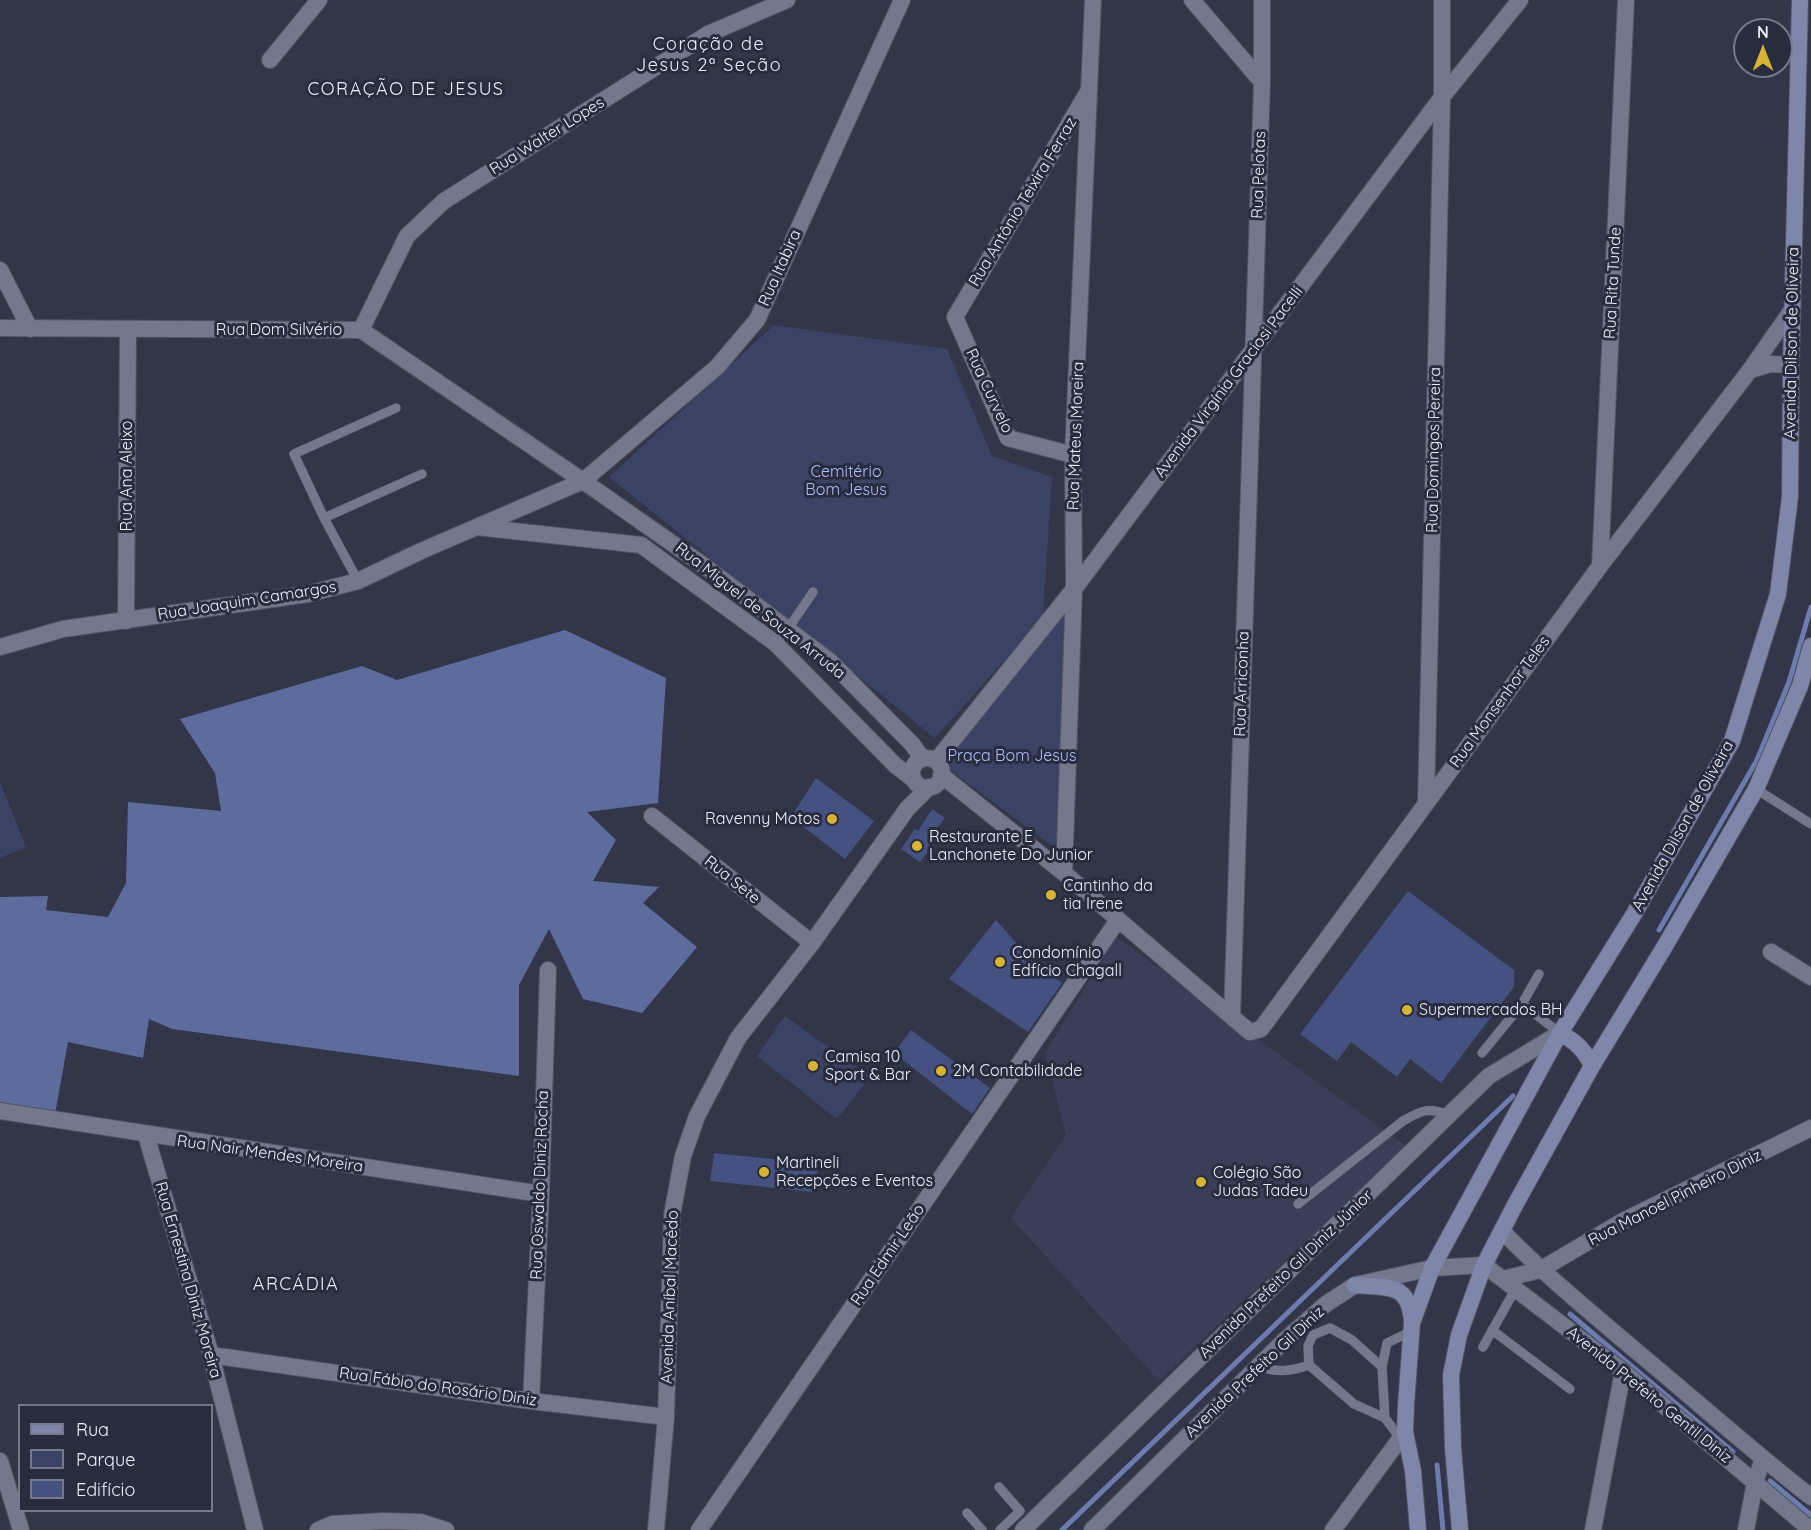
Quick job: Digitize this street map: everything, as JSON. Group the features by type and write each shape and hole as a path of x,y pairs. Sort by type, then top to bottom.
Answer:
{"main road":[{"name":"Avenida Dilson de Oliveira","path":"1418,1530 1413,1471 1403,1435 1412,1327 1432,1268 1560,1033 1634,914 1732,741 1778,594 1790,497 1800,0"},
{"path":"1460,1530 1453,1448 1451,1375 1459,1335 1484,1266 1592,1066 1756,789 1800,686 1811,646"},
{"path":"1560,1033 1576,1042 1586,1053 1592,1066"},
{"path":"1355,1285 1391,1288 1404,1293 1411,1304 1412,1327"}],"street":[{"path":"270,60 319,0"},
{"name":"Rua Walter Lopes","path":"361,330 407,236 444,201 708,34 787,0"},
{"name":"Rua Itabira","path":"583,481 717,367 757,320 902,0"},
{"name":"Rua Mateus Moreira","path":"1064,873 1074,589 1073,455 1093,0"},
{"path":"1192,0 1262,82"},
{"name":"Rua Pelotas","path":"1252,351 1262,82 1262,0"},
{"name":"Rua Domingos Pereira","path":"1426,803 1442,97 1442,0"},
{"name":"Avenida Virgínia Graciosi Pacelli","path":"933,765 1074,589 1442,97 1520,0"},
{"name":"Rua Rita Tunde","path":"1600,566 1626,0"},
{"name":"Rua Antônio Teixira Ferraz","path":"955,317 1091,86"},
{"path":"0,270 30,329"},
{"name":"Rua Monsenhor Teles","path":"1250,1032 1261,1029 1600,566 1750,370 1792,310"},
{"name":"Rua Curvelo","path":"955,317 1008,438 1073,455"},
{"name":"Rua Dom Silvério","path":"0,328 361,330 583,481"},
{"name":"Rua Ana Aleixo","path":"126,621 128,330"},
{"name":"Rua Arriconha","path":"1232,1017 1252,351"},
{"path":"1750,370 1771,364 1791,365"},
{"name":"Rua Joaquim Camargos","path":"0,647 63,629 308,594 421,551 583,481"},
{"name":"Rua Miguel de Souza Arruda","path":"583,481 706,567 831,662 933,765 1250,1032"},
{"name":"Rua Miguel de Souza Arruda","path":"476,527 641,545 775,643 895,765 919,783"},
{"path":"919,783 912,771 915,763 933,765"},
{"name":"Avenida Aníbal Macêdo","path":"656,1530 666,1417 672,1215 683,1156 697,1116 738,1038 812,943 907,809 919,783 939,781 933,765"},
{"name":"Rua Sete","path":"652,816 812,943"},
{"name":"Rua Edmir Leão","path":"699,1530 1118,920"},
{"path":"1771,952 1811,977"},
{"name":"Rua Oswaldo Diniz Rocha","path":"531,1401 541,1194 548,970"},
{"name":"Avenida Prefeito Gil Diniz Júnior","path":"1023,1530 1489,1076 1560,1033"},
{"name":"Rua Nair Mendes Moreira","path":"0,1111 541,1194"},
{"name":"Rua Manoel Pinheiro Diniz","path":"1540,1270 1623,1221 1811,1128"},
{"name":"Rua Ernestina Diniz Moreira","path":"146,1135 211,1355 255,1530"},
{"name":"Avenida Prefeito Gentil Diniz","path":"1502,1231 1540,1270 1762,1459 1811,1497"},
{"name":"Avenida Prefeito Gil Diniz","path":"1092,1530 1258,1367 1326,1304 1355,1285 1432,1268 1484,1266"},
{"name":"Avenida Prefeito Gentil Diniz","path":"1484,1266 1510,1283 1623,1371 1811,1530"},
{"path":"1510,1283 1540,1270"},
{"name":"Rua Fábio do Rosário Diniz","path":"211,1355 531,1401 666,1417"},
{"path":"1593,1530 1623,1371"},
{"path":"1333,1530 1403,1435"},
{"path":"1746,1530 1762,1459"},
{"path":"0,1461 21,1530"},
{"path":"318,1530 332,1524 382,1521 421,1522 446,1530"}],"lane":[{"path":"354,575 294,454 396,408"},
{"path":"324,518 422,474"},
{"path":"775,643 788,629 813,592"},
{"path":"1756,789 1811,824"},
{"path":"1482,1053 1522,1004 1539,974"},
{"path":"1522,1004 1560,1033"},
{"path":"1298,1204 1403,1121 1420,1111 1435,1110 1449,1115"},
{"path":"1483,1347 1510,1283"},
{"path":"1385,1418 1382,1367 1387,1343 1412,1327"},
{"path":"1382,1367 1352,1340 1330,1328 1313,1335 1308,1346 1309,1365 1354,1404 1385,1418 1403,1435"},
{"path":"1492,1330 1570,1389"},
{"path":"1258,1367 1279,1372 1309,1365"},
{"path":"999,1487 1020,1511 1000,1530"},
{"path":"967,1513 982,1530"}],"shaded area":[{"path":"565,630 666,678 658,803 587,812 616,840 593,881 659,887 643,903 697,947 642,1013 583,999 549,929 519,985 519,1076 172,1029 149,1019 143,1058 68,1042 55,1114 0,1105 0,897 48,896 46,910 108,917 126,883 128,802 221,811 215,773 180,719 362,666 397,680"},
{"name":"Colégio São Judas Tadeu","path":"1116,937 1406,1146 1159,1381 1011,1218 1066,1135 1045,1053"}],"green space":[{"name":"Cemitério Bom Jesus","path":"774,325 947,349 992,456 1052,477 1043,617 935,738 609,477"},
{"name":"Praça Bom Jesus","path":"1067,606 1058,850 943,765"},
{"path":"0,782 26,847 0,858"},
{"name":"Camisa 10 Sport & Bar","path":"785,1016 870,1077 837,1119 757,1056"}],"building":[{"name":"Ravenny Motos","path":"816,778 874,821 845,859 791,817"},
{"path":"932,809 945,818 929,839 934,844 920,862 901,849 915,829 918,831"},
{"name":"Supermercados BH","path":"1408,891 1514,970 1514,987 1441,1083 1410,1059 1397,1077 1351,1042 1337,1061 1300,1034"},
{"name":"Condomínio Edfício Chagall","path":"996,920 1018,945 1062,983 1028,1032 949,979"},
{"name":"2M Contabilidade","path":"911,1030 990,1088 972,1114 894,1053"},
{"name":"Martineli Recepções e Eventos","path":"714,1153 810,1163 820,1162 812,1192 710,1181"}],"waterway":[{"path":"1659,930 1757,760 1789,682 1811,607"},
{"path":"1062,1530 1513,1096"},
{"path":"1570,1314 1733,1452"},
{"path":"1437,1465 1443,1530"},
{"path":"1770,1481 1811,1515"}],"place":[{"name":"Ravenny Motos","path":"832,819"},
{"name":"Restaurante E Lanchonete Do Junior","path":"917,846"},
{"name":"Cantinho da tia Irene","path":"1051,895"},
{"name":"Condomínio Edfício Chagall","path":"1000,962"},
{"name":"Supermercados BH","path":"1407,1010"},
{"name":"Camisa 10 Sport & Bar","path":"813,1066"},
{"name":"2M Contabilidade","path":"941,1071"},
{"name":"Martineli Recepções e Eventos","path":"764,1172"},
{"name":"Colégio São Judas Tadeu","path":"1201,1182"}],"district":[{"name":"Coração de Jesus 2ª Seção","path":"709,55"},
{"name":"CORAÇÃO DE JESUS","path":"406,90"},
{"name":"ARCÁDIA","path":"296,1285"}]}
